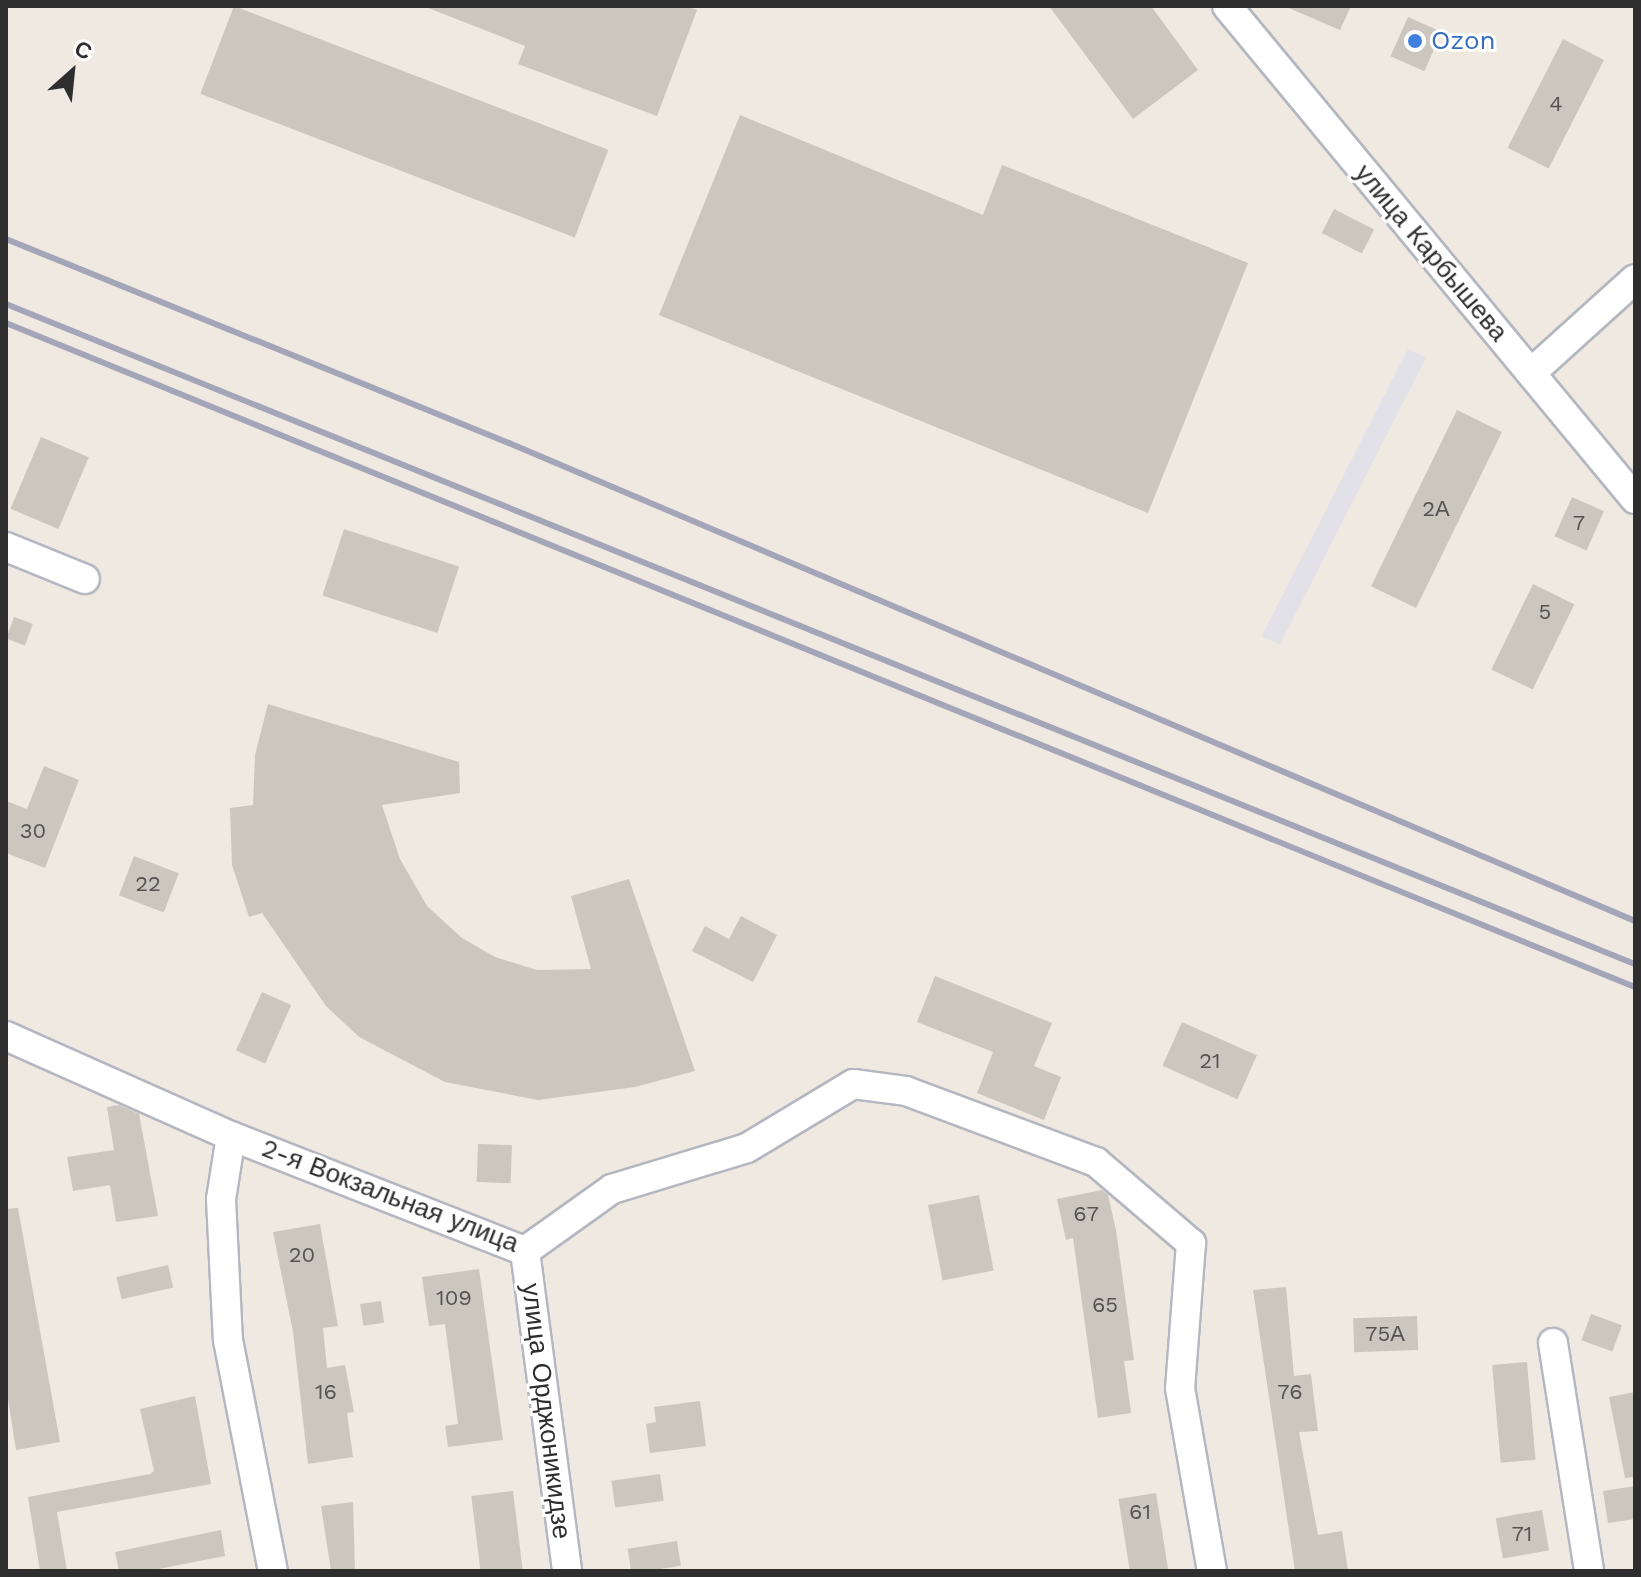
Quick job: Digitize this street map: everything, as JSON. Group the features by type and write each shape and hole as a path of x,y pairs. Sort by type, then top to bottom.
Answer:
{"street":[{"name":"улица Карбышева","path":"1227,6 1635,499"},
{"path":"1531,373 1635,279"},
{"path":"6,547 85,579"},
{"name":"2-я Вокзальная улица","path":"6,1036 231,1136 525,1251 612,1189 747,1148 853,1084 906,1091 1096,1162 1191,1243 1180,1388 1212,1571"},
{"path":"231,1136 221,1199 228,1340 273,1571"},
{"name":"улица Орджоникидзе","path":"525,1251 567,1571"},
{"path":"1553,1343 1589,1571"}],"shaded area":[{"path":"1408,349 1426,358 1280,645 1262,636"}],"building":[{"path":"234,6 608,150 575,237 200,94"},
{"path":"423,6 686,6 697,10 657,116 518,64 525,46"},
{"path":"1049,6 1151,6 1198,70 1133,119"},
{"path":"1284,6 1351,6 1340,30"},
{"path":"1408,17 1442,32 1424,71 1391,56"},
{"path":"1563,39 1604,60 1549,169 1508,148"},
{"path":"740,115 983,215 1002,165 1248,263 1148,513 659,315"},
{"path":"1334,209 1374,229 1362,253 1322,233"},
{"path":"1457,410 1502,432 1416,608 1371,586"},
{"path":"41,437 89,457 58,529 11,509"},
{"path":"1572,497 1604,511 1586,551 1555,536"},
{"path":"344,529 459,566 437,633 322,596"},
{"path":"1533,584 1574,604 1533,690 1491,669"},
{"path":"14,617 33,624 25,645 6,639"},
{"path":"268,704 459,762 460,793 382,805 400,859 427,906 462,938 495,957 537,970 591,969 571,896 629,879 695,1071 635,1087 538,1100 445,1082 359,1037 326,1006 262,913 249,917 232,865 230,808 253,805 255,755"},
{"path":"44,766 79,780 45,868 6,853 6,801 27,809"},
{"path":"134,856 179,873 164,912 119,895"},
{"path":"741,916 777,935 753,982 692,951 705,926 729,939"},
{"path":"935,976 1052,1023 1034,1066 1061,1077 1044,1120 977,1093 993,1052 917,1022"},
{"path":"262,992 291,1005 265,1063 236,1050"},
{"path":"1182,1022 1257,1055 1237,1099 1162,1066"},
{"path":"119,1105 139,1114 158,1216 116,1222 110,1185 73,1191 67,1157 114,1150 107,1107"},
{"path":"478,1144 512,1145 511,1183 477,1182"},
{"path":"1102,1190 1108,1195 1116,1230 1134,1360 1124,1361 1131,1413 1098,1418 1073,1238 1066,1240 1057,1199"},
{"path":"979,1195 994,1271 943,1281 928,1205"},
{"path":"18,1208 60,1442 16,1450 6,1386 6,1209"},
{"path":"320,1224 338,1326 323,1328 327,1368 345,1365 354,1412 347,1413 353,1457 308,1464 293,1332 273,1232"},
{"path":"168,1265 173,1287 122,1299 116,1277"},
{"path":"479,1269 503,1440 448,1447 445,1426 458,1424 445,1324 429,1326 422,1277"},
{"path":"1286,1287 1294,1376 1311,1374 1318,1431 1299,1432 1318,1535 1342,1531 1348,1571 1295,1571 1253,1290"},
{"path":"381,1301 384,1323 363,1326 360,1304"},
{"path":"1591,1314 1622,1325 1612,1352 1581,1340"},
{"path":"1417,1316 1418,1350 1354,1352 1353,1318"},
{"path":"1527,1362 1536,1460 1501,1463 1492,1365"},
{"path":"1635,1392 1635,1477 1625,1478 1609,1397"},
{"path":"195,1396 211,1484 57,1512 67,1571 40,1571 28,1497 150,1474 154,1471 140,1409"},
{"path":"700,1401 706,1446 650,1453 646,1424 656,1422 654,1407"},
{"path":"660,1474 664,1501 615,1508 611,1481"},
{"path":"1635,1486 1635,1519 1608,1523 1603,1491"},
{"path":"513,1491 523,1571 481,1571 471,1496"},
{"path":"1156,1493 1168,1571 1130,1571 1118,1499"},
{"path":"353,1502 355,1571 331,1571 321,1506"},
{"path":"1542,1510 1549,1550 1503,1559 1496,1518"},
{"path":"221,1530 225,1556 148,1571 119,1571 115,1552"},
{"path":"677,1541 681,1566 631,1571 628,1549"}],"railway":[{"path":"6,239 509,443 1635,921"},
{"path":"6,304 1635,964"},
{"path":"6,323 1635,987"}],"place":[{"name":"Ozon","path":"1415,41"}]}
